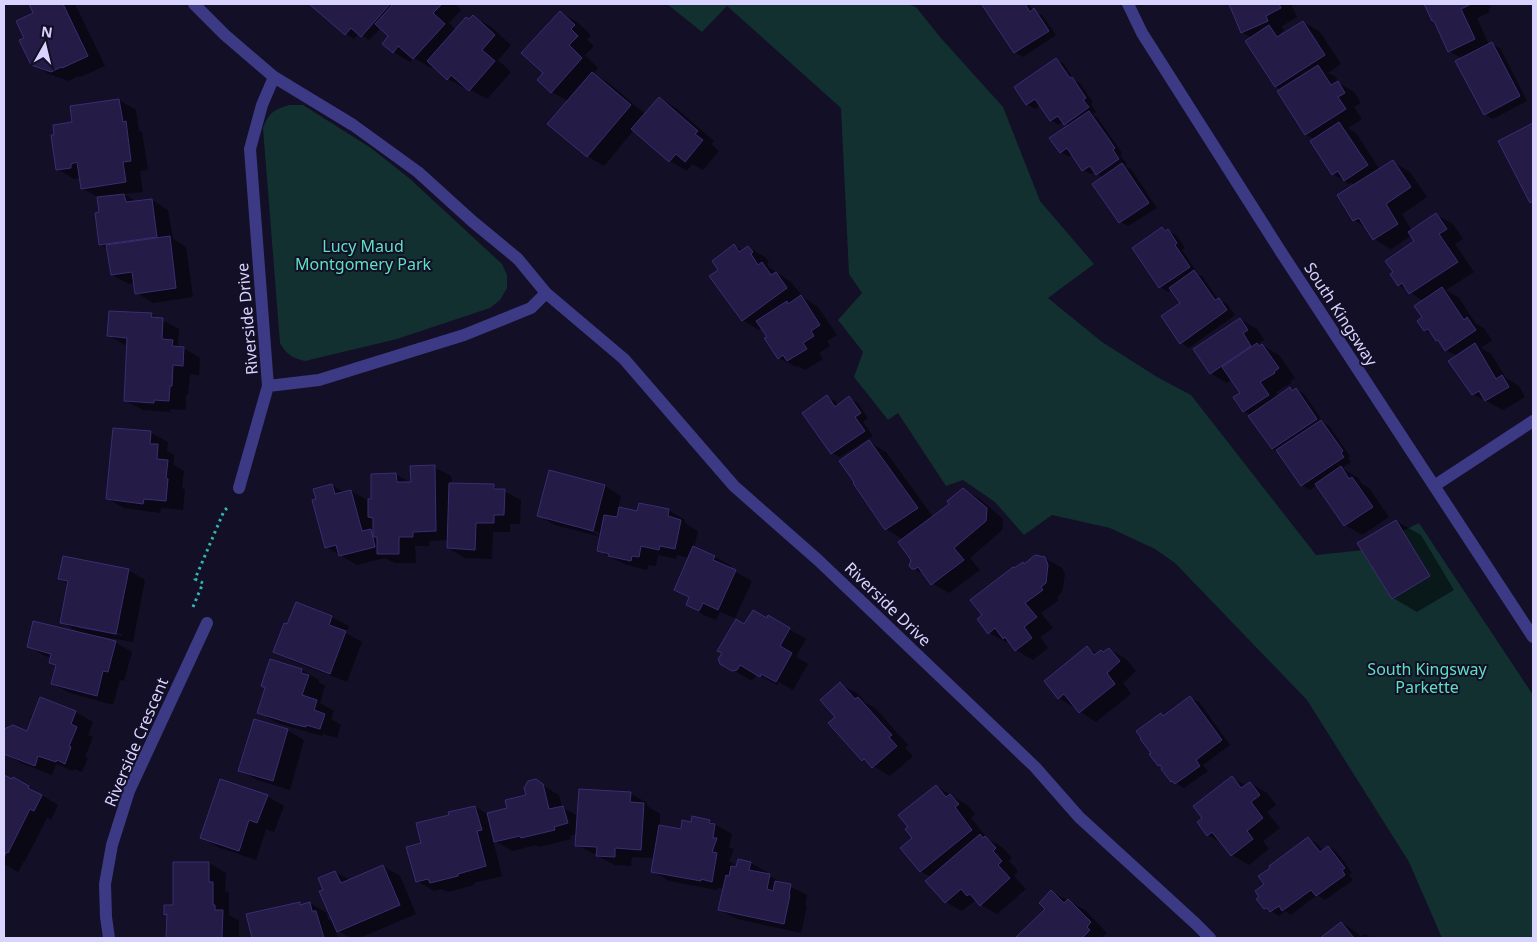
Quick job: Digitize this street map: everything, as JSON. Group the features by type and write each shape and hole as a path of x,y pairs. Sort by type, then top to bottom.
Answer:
{"street":[{"name":"Riverside Drive","path":"194,4 225,35 274,77 353,125 418,172 472,221 518,259 546,292 624,359 734,486 826,567 1035,767 1079,817 1210,938"},
{"name":"South Kingsway","path":"1128,4 1142,33 1281,252 1533,637"},
{"name":"Riverside Drive","path":"274,77 262,105 250,149 268,386 319,380 464,335 531,308 546,292"},
{"path":"239,488 268,386"},
{"path":"1434,486 1533,421"},
{"name":"Riverside Crescent","path":"109,938 105,884 112,845 129,791 207,623"}],"path":[{"path":"193,607 203,583 195,579 224,511 232,504 239,488"}],"green space":[{"name":"South Kingsway Parkette","path":"667,4 907,4 916,7 940,37 1003,107 1040,201 1094,264 1048,298 1102,342 1157,377 1191,395 1316,555 1364,550 1419,523 1533,695 1533,938 1442,938 1409,862 1307,700 1175,563 1155,549 1110,528 1052,515 1024,535 995,502 963,480 946,486 898,413 888,420 854,377 863,352 838,320 862,293 849,274 841,108 727,6 702,32"},
{"name":"Lucy Maud Montgomery Park","path":"289,105 303,105 371,148 409,178 502,264 507,275 507,288 500,300 490,308 397,339 305,361 287,353 280,343 263,128 272,113"}],"building":[{"path":"29,4 63,4 88,56 51,72 31,65 19,40 24,38 16,21 33,13"},
{"path":"309,4 390,4 361,37 351,28 345,35"},
{"path":"393,4 442,4 433,13 445,24 413,59 398,46 393,53 382,44 388,36 375,24"},
{"path":"1025,4 1030,12 1034,8 1049,31 1014,53 982,5"},
{"path":"1229,4 1279,4 1281,8 1266,16 1268,21 1241,33"},
{"path":"1424,4 1471,4 1461,9 1475,39 1448,52"},
{"path":"560,11 575,25 571,29 578,36 569,45 582,58 551,93 537,80 543,73 521,53"},
{"path":"473,15 495,35 482,50 495,61 469,91 451,75 447,80 427,61 466,17 469,19"},
{"path":"1303,21 1325,55 1275,87 1245,41 1269,25 1277,37"},
{"path":"1492,42 1520,96 1484,115 1455,61"},
{"path":"1056,58 1070,78 1072,77 1086,98 1083,100 1089,107 1064,125 1058,116 1050,121 1035,99 1026,105 1014,87"},
{"path":"1318,65 1331,85 1338,81 1345,93 1338,97 1346,109 1305,135 1277,91"},
{"path":"592,72 631,105 587,157 547,124"},
{"path":"659,97 698,131 695,134 703,140 685,162 676,154 669,162 631,129"},
{"path":"119,99 123,122 126,121 131,161 123,162 126,182 81,189 77,162 71,164 71,168 56,170 51,135 54,135 53,125 72,122 70,106"},
{"path":"1089,111 1115,148 1113,150 1119,159 1096,175 1090,166 1082,171 1067,148 1060,153 1049,138"},
{"path":"1339,122 1368,165 1344,181 1338,171 1332,175 1310,141"},
{"path":"1533,123 1533,201 1530,203 1498,141"},
{"path":"1393,160 1411,187 1386,204 1398,224 1373,240 1359,218 1353,221 1337,195"},
{"path":"1122,163 1149,203 1119,223 1092,184"},
{"path":"124,194 126,202 152,199 157,237 99,245 95,213 99,212 97,197"},
{"path":"1436,213 1447,229 1439,234 1458,262 1409,294 1402,283 1398,286 1390,274 1393,272 1385,261 1414,241 1408,232"},
{"path":"1162,227 1165,231 1168,229 1177,243 1175,245 1190,267 1159,288 1132,248"},
{"path":"170,236 176,288 135,294 132,272 111,275 106,245"},
{"path":"734,244 739,252 748,246 753,252 751,254 758,265 762,262 771,275 776,272 787,288 742,321 709,276 718,270 712,261"},
{"path":"1194,270 1215,300 1219,298 1227,310 1180,344 1161,316 1180,303 1169,288"},
{"path":"1442,287 1464,320 1467,317 1476,330 1445,351 1428,329 1424,331 1417,321 1422,317 1414,306"},
{"path":"801,295 820,325 811,331 814,336 803,343 807,349 787,361 783,355 778,359 764,338 767,337 756,321 787,301 788,304"},
{"path":"109,311 152,313 151,317 163,318 162,339 173,340 172,346 184,347 183,366 173,365 169,401 154,400 154,403 124,401 127,338 107,336"},
{"path":"1240,318 1248,330 1243,333 1251,346 1210,374 1193,349"},
{"path":"1257,343 1259,346 1262,344 1279,368 1275,373 1260,382 1269,395 1243,412 1233,397 1240,393 1222,367"},
{"path":"1475,343 1496,379 1502,375 1509,387 1485,401 1479,391 1472,395 1448,361"},
{"path":"1290,387 1292,391 1296,388 1317,419 1272,449 1248,416"},
{"path":"827,395 835,407 849,396 861,413 855,417 865,431 831,454 802,413"},
{"path":"1321,420 1343,451 1341,453 1344,457 1301,486 1276,450"},
{"path":"113,428 151,431 150,444 158,444 157,459 168,460 166,501 144,499 143,504 106,499"},
{"path":"869,440 918,508 885,530 839,461"},
{"path":"435,465 436,531 413,532 413,537 399,537 399,554 377,554 377,537 373,537 373,518 368,517 368,499 371,499 371,474 396,473 397,482 411,482 410,466"},
{"path":"1341,466 1349,479 1352,477 1373,507 1344,526 1315,484"},
{"path":"549,470 605,485 593,531 537,516"},
{"path":"449,483 494,484 494,489 505,489 504,515 494,515 494,523 476,523 475,550 447,548"},
{"path":"332,484 335,494 351,490 362,531 371,529 375,547 339,556 336,545 325,548 312,500 316,499 313,489"},
{"path":"963,488 987,508 986,521 954,548 964,560 931,585 918,567 912,569 909,566 911,560 898,542 949,504 947,501"},
{"path":"639,503 669,509 668,516 681,520 675,549 660,546 659,550 641,546 639,557 632,556 631,561 608,556 609,554 597,551 604,515 617,517 619,507 637,511"},
{"path":"1396,520 1430,576 1392,599 1357,543"},
{"path":"693,546 715,556 713,560 736,570 718,610 703,603 699,611 686,605 689,597 674,590"},
{"path":"1035,555 1045,557 1048,565 1046,583 1041,587 1043,590 1025,603 1037,617 1024,627 1032,638 1015,651 1005,637 1003,639 995,628 988,634 977,619 982,615 970,600 1013,567 1023,562 1024,564"},
{"path":"63,556 129,569 116,634 60,623 68,581 58,579"},
{"path":"296,602 332,616 329,625 346,631 330,674 273,652 284,623 287,624"},
{"path":"753,610 767,618 768,615 790,628 780,646 792,653 776,682 761,674 760,677 740,665 737,670 732,671 720,664 718,659 722,653 717,651 736,619 744,624"},
{"path":"33,621 116,641 108,672 103,671 97,696 51,684 56,665 49,663 51,654 27,647"},
{"path":"1087,646 1094,655 1101,650 1103,652 1109,648 1120,661 1107,673 1115,684 1079,713 1064,694 1058,699 1044,681"},
{"path":"270,659 302,669 301,673 309,675 302,695 317,700 314,710 325,714 320,729 293,724 257,713 265,688 261,686"},
{"path":"840,682 855,699 858,697 892,735 889,737 897,746 872,768 864,759 862,761 828,723 835,717 820,700"},
{"path":"1190,696 1222,740 1196,760 1200,766 1175,784 1171,782 1160,765 1158,766 1149,754 1151,753 1136,731 1161,713 1163,716"},
{"path":"40,697 76,711 71,724 77,727 69,746 71,747 65,764 57,760 56,762 38,756 35,766 4,754 4,729 13,725 27,731"},
{"path":"254,719 288,729 273,781 238,771"},
{"path":"4,775 12,779 13,777 42,795 34,811 30,809 4,858"},
{"path":"1232,776 1241,788 1250,782 1260,795 1251,802 1263,818 1247,831 1253,839 1231,856 1212,832 1207,836 1197,822 1202,818 1193,806"},
{"path":"220,779 268,795 257,823 249,820 239,851 200,838"},
{"path":"536,779 543,784 549,809 563,806 568,823 554,827 555,830 494,842 487,813 507,808 505,800 526,795 524,788 528,781"},
{"path":"936,785 946,797 950,794 959,804 955,807 972,830 920,872 900,848 912,838 905,829 908,827 898,815"},
{"path":"579,789 631,792 630,802 644,803 641,850 615,848 615,857 596,856 597,847 575,846"},
{"path":"475,806 482,830 477,831 486,866 430,883 428,879 416,882 406,847 421,843 416,823 449,815 448,812"},
{"path":"692,816 710,820 709,823 715,824 713,838 717,838 712,852 717,853 712,882 651,872 659,825 681,829 682,820 691,822"},
{"path":"980,834 983,838 985,836 996,848 993,851 1002,861 998,865 1010,878 980,906 970,894 967,896 961,889 945,903 925,881"},
{"path":"1308,837 1320,852 1328,846 1345,868 1342,870 1345,875 1316,896 1311,890 1282,911 1279,906 1270,912 1267,908 1264,909 1256,899 1259,897 1255,891 1264,884 1258,876"},
{"path":"738,859 751,862 749,870 770,874 767,889 773,891 775,881 791,884 784,924 718,910 726,875 729,876 731,866 736,867"},
{"path":"173,862 209,862 209,882 213,882 213,905 215,905 215,910 223,910 222,938 166,938 167,914 164,915 164,905 173,905"},
{"path":"383,865 400,905 337,932 319,891 323,890 318,878 335,871 341,883"},
{"path":"1051,890 1064,903 1068,899 1091,922 1087,927 1090,930 1082,938 1015,938 1045,909 1039,903"},
{"path":"300,902 300,905 310,902 312,911 316,911 324,938 252,938 246,914"},
{"path":"1341,922 1354,938 1320,938"}]}
